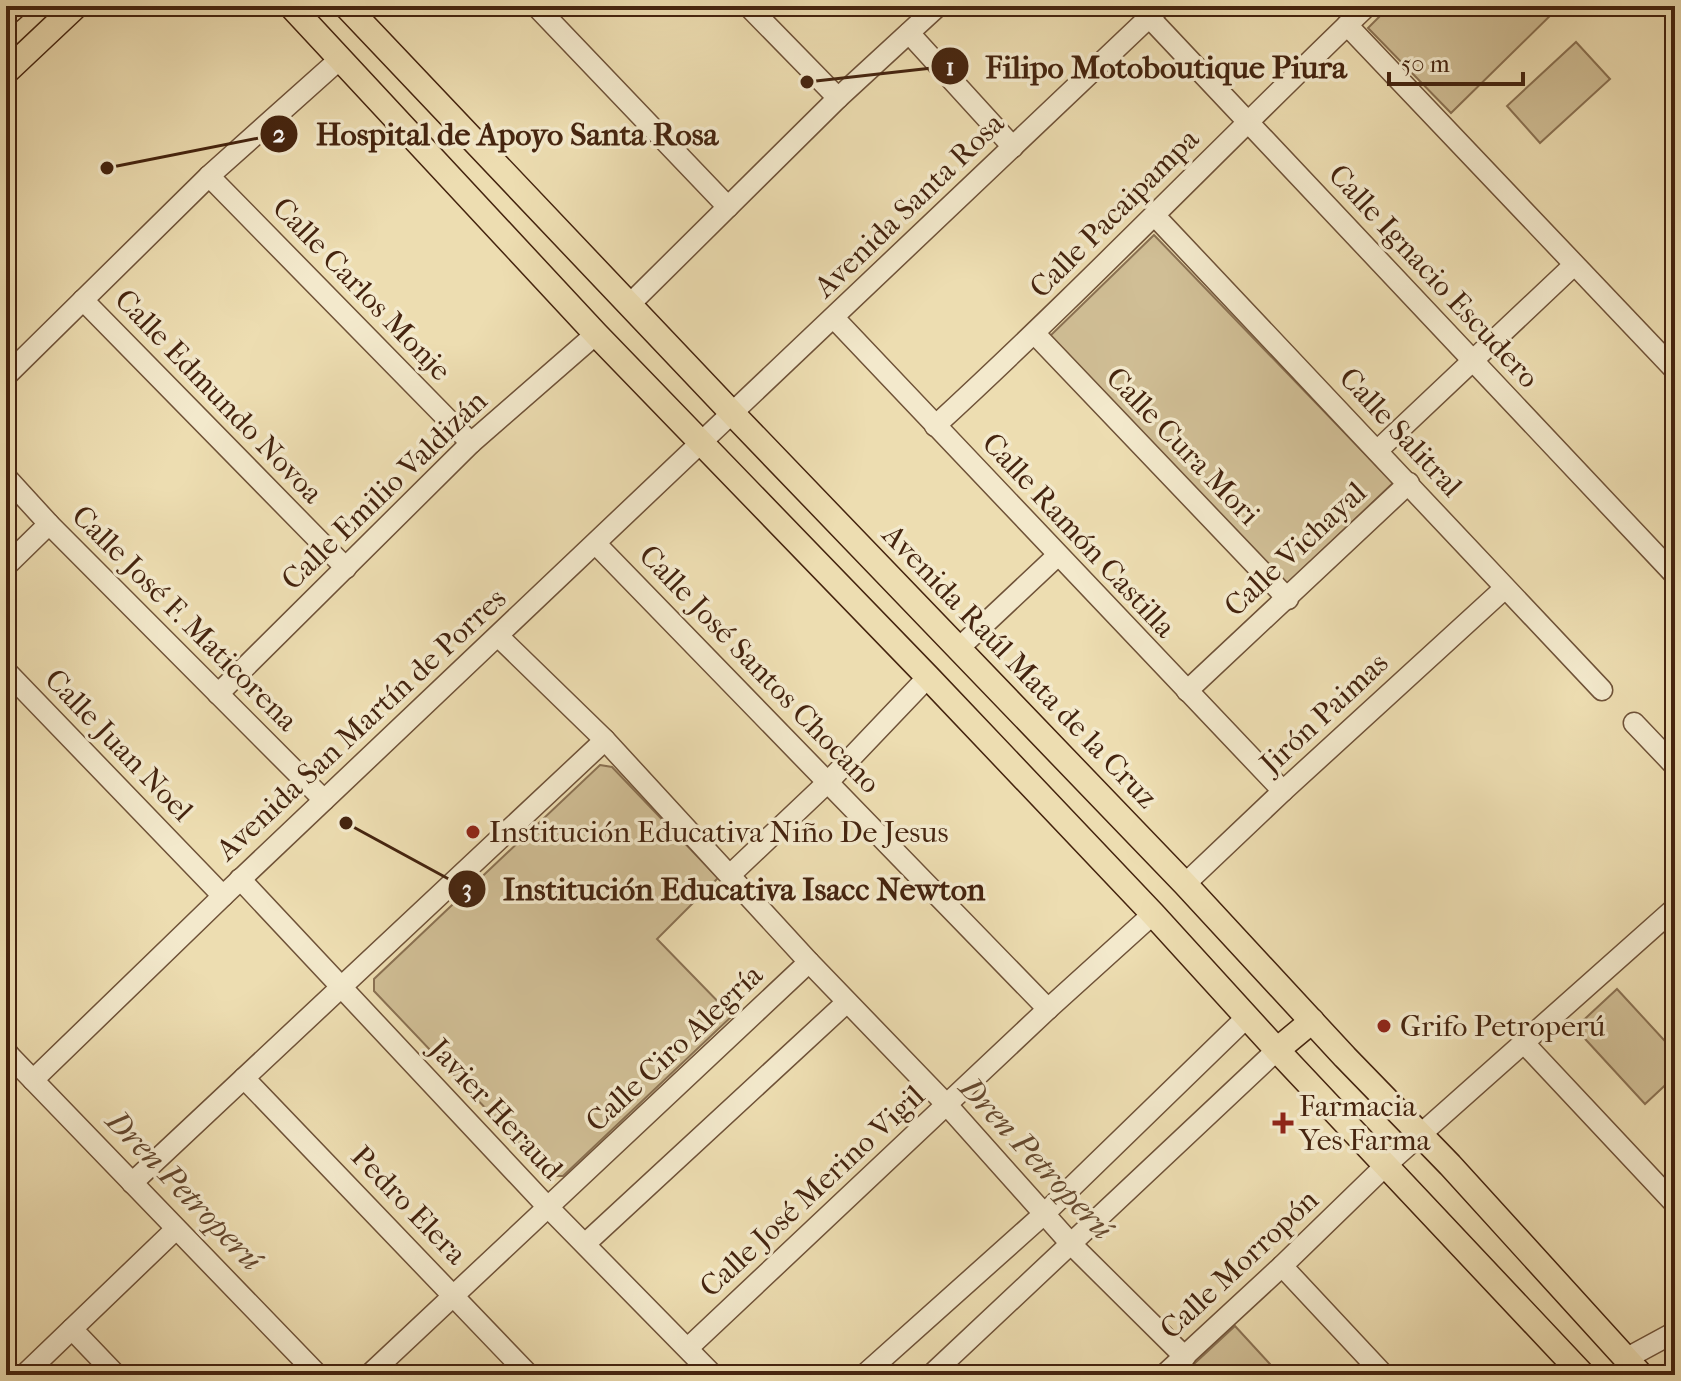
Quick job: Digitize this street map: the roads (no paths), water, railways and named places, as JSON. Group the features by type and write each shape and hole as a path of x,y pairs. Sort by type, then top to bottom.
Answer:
{"main road":[{"path":"6,14 15,6"},
{"path":"6,72 76,6"},
{"path":"291,6 596,334 1153,914 1583,1375"},
{"name":"Avenida Raúl Mata de la Cruz","path":"346,6 1185,884 1634,1366"},
{"path":"1248,1016 1278,986"},
{"path":"1277,1050 1312,1021"}],"street":[{"path":"536,6 728,207"},
{"path":"748,6 838,98"},
{"path":"630,304 838,98 938,6"},
{"name":"Calle Pacaipampa","path":"935,426 1035,334 1247,121 1367,6"},
{"name":"Calle Ignacio Escudero","path":"1155,11 1247,121 1675,575"},
{"name":"Avenida Santa Rosa","path":"733,414 1155,11"},
{"path":"1347,25 1675,370"},
{"path":"909,33 1013,147"},
{"path":"6,376 209,176 341,58"},
{"name":"Calle Carlos Monje","path":"209,176 471,443"},
{"name":"Calle Salitral","path":"1155,216 1602,690"},
{"name":"Calle Vichayal","path":"1377,451 1574,265"},
{"name":"Calle Edmundo Novoa","path":"83,300 346,568"},
{"name":"Calle Ramón Castilla","path":"834,318 1283,791"},
{"name":"Calle Emilio Valdizán","path":"218,694 471,443 596,334"},
{"name":"Calle Cura Mori","path":"1035,334 1288,599"},
{"name":"Avenida San Martín de Porres","path":"33,1080 240,879 733,414"},
{"name":"Calle José F. Maticorena","path":"6,477 324,800"},
{"name":"Calle Vichayal","path":"1187,691 1409,483"},
{"path":"6,566 49,524"},
{"name":"Calle José Santos Chocano","path":"596,544 1048,1009"},
{"path":"959,648 1057,556"},
{"name":"Jirón Paimas","path":"1185,884 1505,588"},
{"path":"498,636 605,740 809,962 947,1105 1072,1245 1185,1357"},
{"name":"Calle Juan Noel","path":"6,671 223,896"},
{"path":"730,875 828,782 928,677"},
{"path":"1634,723 1675,766"},
{"path":"132,1183 605,740"},
{"name":"Javier Heraud","path":"240,879 548,1207 713,1375"},
{"name":"Calle Morropón","path":"1164,1375 1385,1166 1675,908"},
{"name":"Calle José Merino Vigil","path":"688,1348 1153,914"},
{"name":"Calle Ciro Alegría","path":"369,1375 809,962"},
{"path":"585,1244 847,1002"},
{"path":"864,1375 1044,1214 1248,1016"},
{"path":"1524,1043 1670,1191"},
{"path":"931,1375 1277,1050"},
{"path":"6,1052 318,1375"},
{"name":"Pedro Elera","path":"244,1078 529,1375"},
{"path":"24,1375 176,1229"},
{"path":"1282,1266 1384,1375"},
{"path":"72,1329 116,1375"},
{"path":"1634,1366 1675,1332"}],"waterway":[{"name":"Dren Petroperú","path":"6,1038 16,1049"}],"place":[{"name":"Filipo Motoboutique Piura","path":"807,82"},
{"name":"Hospital de Apoyo Santa Rosa","path":"107,168"},
{"name":"Institución Educativa Isacc Newton","path":"346,823"},
{"name":"Institución Educativa Niño De Jesus","path":"473,832"},
{"name":"Grifo Petroperú","path":"1384,1026"},
{"name":"Farmacia Yes Farma","path":"1283,1123"}]}
